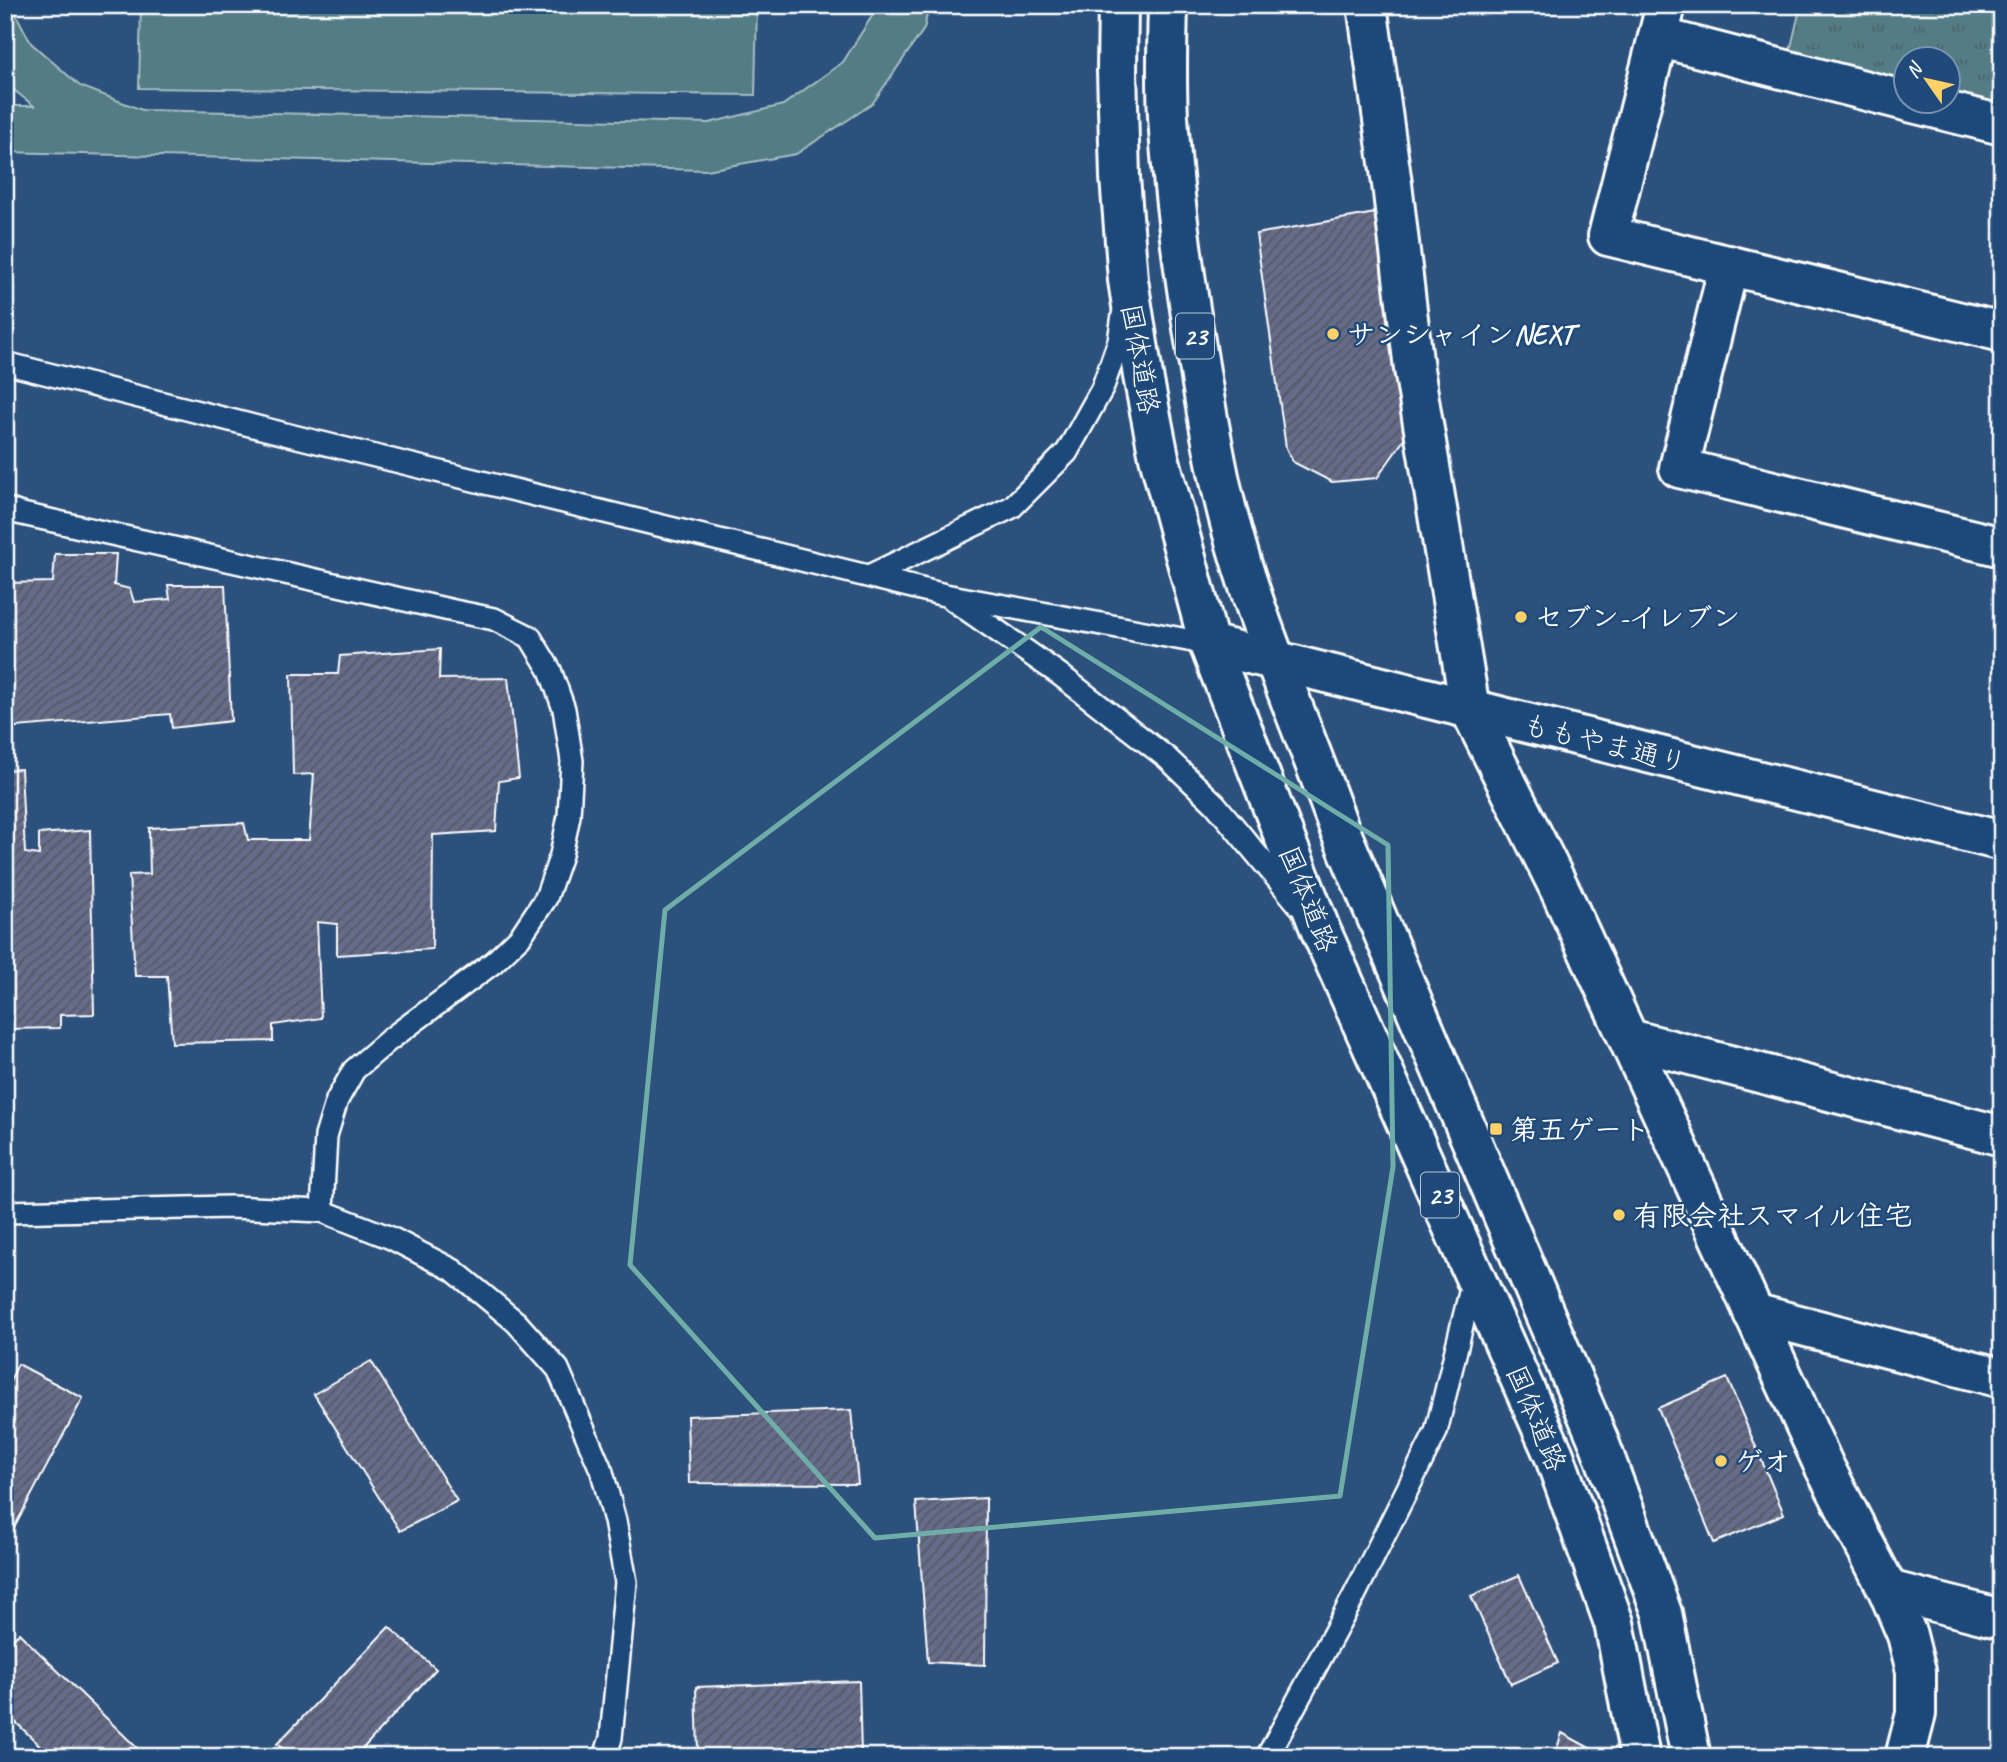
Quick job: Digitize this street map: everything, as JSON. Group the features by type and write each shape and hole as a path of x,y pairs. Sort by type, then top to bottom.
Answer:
{"street":[{"name":"国体道路","path":"1118,5 1120,177 1128,280 1159,457 1209,644 1321,931 1554,1455 1614,1623 1640,1757"},
{"name":"国体道路","path":"1168,5 1168,115 1173,179 1195,339 1225,504 1247,579 1339,828 1599,1442 1662,1613 1691,1757"},
{"path":"1367,5 1414,369 1470,709 1560,892 1824,1466 1888,1590 1907,1635 1916,1671 1916,1714 1905,1757"},
{"path":"1892,96 1662,21 1608,236 2002,332"},
{"path":"1962,115 2002,125"},
{"path":"1729,265 1679,468 2002,547"},
{"name":"ももやま通り","path":"1209,644 2002,841"},
{"path":"1629,1039 2002,1136"},
{"path":"1753,1313 2002,1378"},
{"path":"1888,1590 2002,1619"}],"lane":[{"path":"869,576 1012,507 1067,452 1102,389 1115,353 1128,280"},
{"path":"5,363 945,594 1209,644"},
{"path":"5,508 494,619 530,638 550,670 564,709 572,761 569,816 561,855 546,898 520,937 494,962 388,1040 354,1070 337,1100 326,1136 322,1211"},
{"path":"945,594 1059,674 1167,758 1214,804 1321,931"},
{"path":"5,1212 231,1207 322,1211 391,1238 453,1270 516,1322 558,1369 602,1472 615,1521 626,1582 611,1738 605,1757"},
{"path":"1267,1757 1353,1598 1436,1432 1475,1273"}],"highlighted area":[{"path":"1041,627 1388,845 1393,1167 1340,1496 875,1538 630,1265 665,910"}],"green space":[{"path":"5,5 11,5 31,43 80,86 142,110 709,123 783,105 843,62 879,5 929,5 924,29 872,104 796,154 707,170 5,152 5,106 34,106 5,83"},
{"path":"141,5 757,5 755,95 139,88"},
{"path":"1801,5 2002,5 2002,105 1962,95 1962,46 1892,46 1892,78 1790,51"}],"building":[{"name":"サンシャインNEXT","path":"1381,212 1408,434 1377,478 1332,482 1293,462 1286,448 1256,234"},
{"path":"55,554 116,554 114,585 130,589 134,602 170,599 168,585 225,585 231,721 172,728 170,714 5,728 5,583 53,582"},
{"path":"440,649 439,679 508,678 519,778 499,781 496,831 433,835 432,949 337,955 337,924 317,922 321,1018 273,1025 273,1041 172,1043 167,976 135,976 129,875 150,874 149,828 244,823 248,840 309,840 314,774 293,775 291,674 338,674 340,656"},
{"path":"21,769 25,853 39,855 39,834 90,830 94,1014 60,1015 60,1028 5,1029 5,770"},
{"path":"371,1361 457,1501 400,1531 314,1394"},
{"path":"18,1364 83,1398 5,1545 5,1391"},
{"name":"ゲオ","path":"1727,1378 1784,1514 1714,1543 1658,1408"},
{"path":"851,1410 858,1484 689,1483 687,1416"},
{"path":"986,1498 985,1665 928,1662 916,1502"},
{"path":"1519,1575 1558,1663 1511,1684 1471,1596"},
{"path":"389,1627 436,1669 355,1757 293,1757 277,1744"},
{"path":"19,1633 137,1748 127,1757 52,1757 5,1712 5,1647"},
{"path":"859,1681 861,1755 698,1751 696,1687"},
{"path":"1562,1733 1599,1753 1601,1757 1554,1757"}],"place":[{"name":"サンシャインNEXT","path":"1333,334"},
{"name":"セブン-イレブン","path":"1521,617"},
{"name":"第五ゲート","path":"1496,1129"},
{"name":"有限会社スマイル住宅","path":"1619,1215"},
{"name":"ゲオ","path":"1721,1461"}]}
